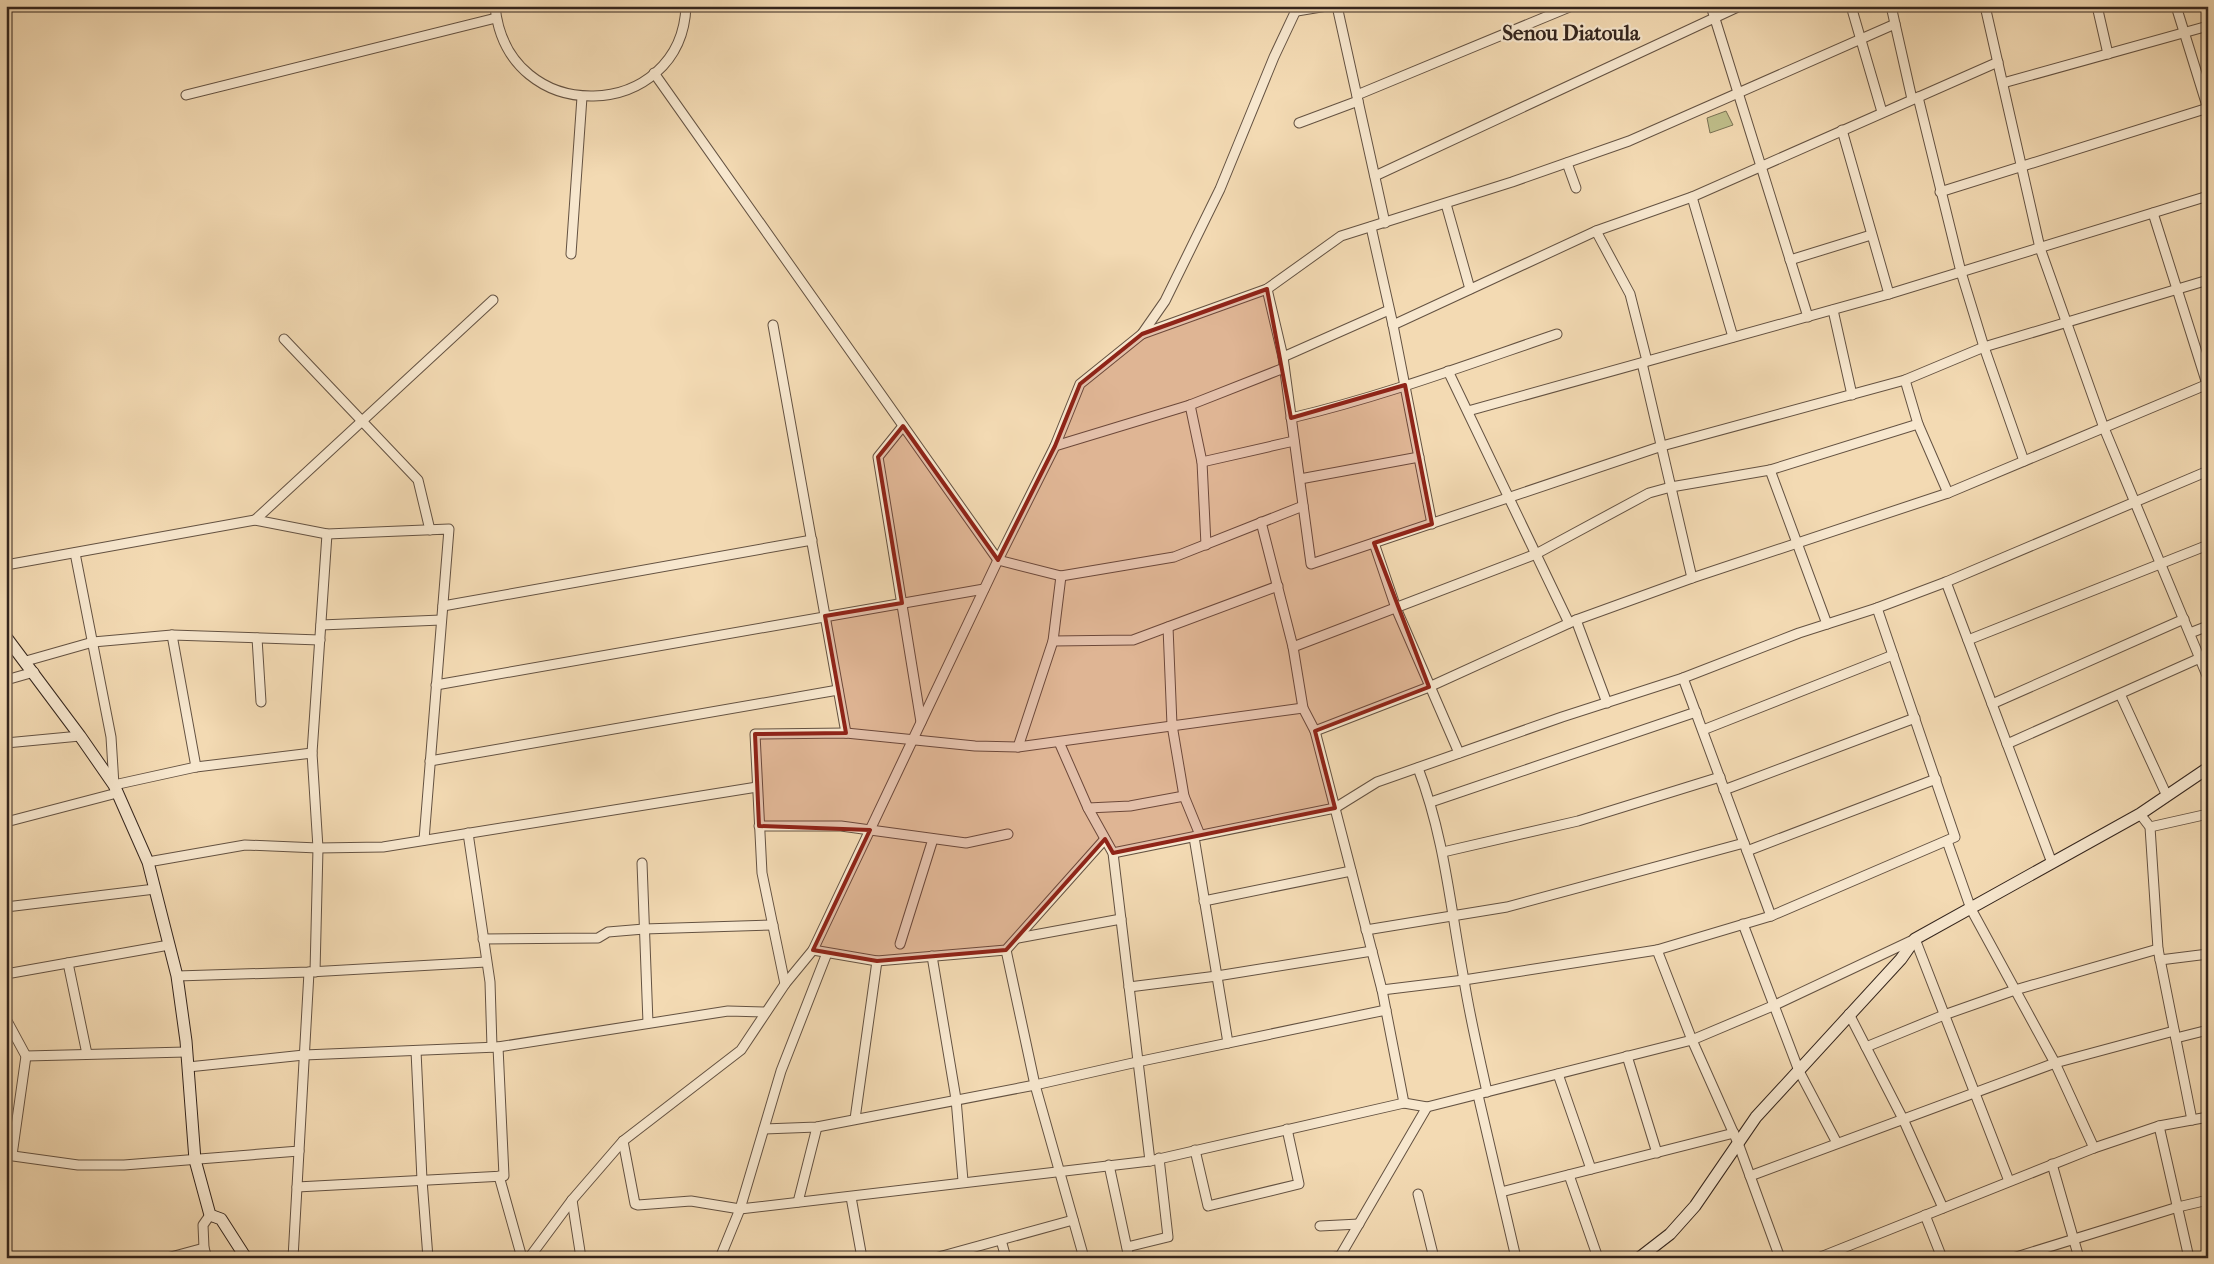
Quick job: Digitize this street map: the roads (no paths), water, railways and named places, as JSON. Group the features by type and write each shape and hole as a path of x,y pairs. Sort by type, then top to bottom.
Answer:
{"street":[{"path":"495,6 496,18 509,51 533,78 553,90 582,96 600,97 634,87 654,73 676,45 684,22 686,6"},
{"path":"529,1258 572,1200 624,1141 741,1050 785,984 813,950 984,588 1055,446 1080,384 1142,334 1165,301 1220,189 1274,57 1297,9 1327,6"},
{"path":"1337,6 1385,223"},
{"path":"1299,123 1572,6"},
{"path":"1711,6 1808,317"},
{"path":"1375,176 1740,6"},
{"path":"1851,6 1882,112"},
{"path":"1891,6 1961,272 1984,347 2024,461"},
{"path":"1985,6 2040,248 2104,428 2136,500 2208,678"},
{"path":"2097,6 2108,54"},
{"path":"1940,192 2208,108 2176,6"},
{"path":"186,95 496,18"},
{"path":"1142,334 1267,289 1341,236 1446,204 1629,141 1895,24"},
{"path":"2003,83 2208,26"},
{"path":"1393,325 1596,231 1692,197 1998,62"},
{"path":"654,73 998,560 1061,576 1174,557 1303,506"},
{"path":"571,254 582,96"},
{"path":"1842,130 1889,294"},
{"path":"1567,163 1576,188"},
{"path":"1468,411 1889,294 2208,196"},
{"path":"1692,197 1733,337"},
{"path":"1446,204 1470,289"},
{"path":"1315,731 1429,687 1573,622 1692,578 1948,493 2208,384 2153,213"},
{"path":"1371,228 1393,325 1432,524"},
{"path":"1596,231 1630,294 1692,578"},
{"path":"1790,260 1871,236"},
{"path":"1267,289 1283,357 1311,564 1662,446 1905,380 1984,347 2208,280"},
{"path":"255,520 493,300"},
{"path":"1283,357 1389,310"},
{"path":"1833,310 1852,395"},
{"path":"773,325 846,733"},
{"path":"1291,418 1328,410 1557,334"},
{"path":"284,338 418,480 430,530"},
{"path":"1055,446 1190,405 1284,368"},
{"path":"1448,371 1536,554 1573,622 1607,703"},
{"path":"1905,380 1918,424 1948,493"},
{"path":"1190,405 1202,462 1206,545"},
{"path":"1293,647 1536,554 1649,493 1671,487 1770,470 1918,424"},
{"path":"903,426 878,457 921,722"},
{"path":"1202,462 1294,441"},
{"path":"1300,479 1419,457"},
{"path":"1770,470 1827,624"},
{"path":"1113,853 1335,808 1377,782 1683,678 1946,582 2208,471"},
{"path":"6,565 255,520 327,534 449,529 424,840"},
{"path":"1261,522 1293,647 1303,708 1315,731 1382,990 1404,1103"},
{"path":"293,1258 304,1056 312,972 318,848 312,753 327,534"},
{"path":"442,606 812,540"},
{"path":"1374,543 1396,608 1459,753"},
{"path":"1968,640 2208,545"},
{"path":"76,553 111,737 116,789"},
{"path":"1018,747 1054,641 1061,576"},
{"path":"1946,582 2052,863"},
{"path":"1054,641 1133,640 1278,586"},
{"path":"436,685 984,588"},
{"path":"1382,990 1464,980 1657,950 1771,916 1955,837 1877,608"},
{"path":"1992,704 2184,619"},
{"path":"321,625 441,620"},
{"path":"2190,633 2208,626"},
{"path":"1168,627 1172,725 1184,796 1197,836 1204,901 1228,1043"},
{"path":"26,661 93,642 172,635 320,640"},
{"path":"172,635 196,767"},
{"path":"6,637 34,672 116,789 148,862 176,976 188,1067 195,1160 210,1215"},
{"path":"257,638 261,702"},
{"path":"1703,730 1893,655"},
{"path":"2007,744 2200,658"},
{"path":"6,680 34,672"},
{"path":"1683,678 1771,916"},
{"path":"430,761 838,690"},
{"path":"2120,694 2167,796"},
{"path":"785,984 762,873 755,734 846,733 975,746 1018,747 1303,708"},
{"path":"1431,802 1696,712"},
{"path":"1724,790 1914,718"},
{"path":"6,743 80,736"},
{"path":"1059,742 1088,808 1113,853 1150,1161"},
{"path":"6,822 196,767 312,753"},
{"path":"1418,768 1431,802 1444,852 1483,1093 1501,1192 1516,1258"},
{"path":"624,1141 635,1204 691,1201 740,1209 851,1197 963,1181 1150,1161 1404,1103 1427,1107 1692,1040 1775,1006 1915,939 1972,909 2140,814 2208,768"},
{"path":"1444,852 1578,821 1720,777"},
{"path":"1366,930 1507,907 1746,847 1936,780"},
{"path":"148,862 245,845 318,848 384,847 757,787"},
{"path":"1088,808 1130,806 1184,796"},
{"path":"2140,814 2150,827 2158,949 2192,1120"},
{"path":"2150,827 2208,814"},
{"path":"759,826 840,826 966,843 1008,834"},
{"path":"298,1187 504,1176 490,982 468,833"},
{"path":"900,944 933,839"},
{"path":"813,950 877,960 1006,950 1105,839"},
{"path":"1947,841 1972,909 2055,1063 2094,1148"},
{"path":"642,863 648,1023"},
{"path":"1204,901 1351,871"},
{"path":"6,907 155,889"},
{"path":"1018,938 1120,919"},
{"path":"1743,924 1799,1071 1837,1143"},
{"path":"483,939 598,938 608,932 644,928 773,925"},
{"path":"1639,1258 1677,1227 1695,1206 1736,1138 1901,959 1915,939"},
{"path":"1915,939 2009,1181"},
{"path":"6,974 169,945"},
{"path":"1866,1047 1944,1015 2015,990 2158,949"},
{"path":"1006,950 1035,1085 1084,1258"},
{"path":"1657,950 1692,1040 1736,1138 1780,1258"},
{"path":"1129,987 1217,976 1372,951"},
{"path":"720,1258 740,1209 781,1071 827,952"},
{"path":"2160,960 2208,954"},
{"path":"932,956 956,1099 963,1181"},
{"path":"855,1119 877,960"},
{"path":"176,976 312,972 486,962"},
{"path":"68,963 87,1054"},
{"path":"6,982 6,994"},
{"path":"764,1129 817,1127 1035,1085 1386,1010"},
{"path":"188,1067 304,1056 495,1047 728,1011 766,1012"},
{"path":"1849,1014 1903,1119 1943,1208"},
{"path":"6,1018 26,1056 9,1155 78,1165 124,1165 299,1152"},
{"path":"1750,1176 2055,1063 2175,1034 2208,1030"},
{"path":"416,1050 428,1258"},
{"path":"26,1056 186,1052"},
{"path":"1627,1056 1656,1153"},
{"path":"1558,1074 1591,1169"},
{"path":"1360,1258 1338,1257 1427,1107"},
{"path":"1818,1258 2094,1148 2159,1126 2208,1117"},
{"path":"2159,1126 2189,1258"},
{"path":"798,1202 817,1127"},
{"path":"1195,1150 1208,1206 1299,1184 1287,1129"},
{"path":"1501,1192 1656,1153 1736,1138"},
{"path":"1127,1247 1168,1237 1159,1158"},
{"path":"2052,1164 2079,1258"},
{"path":"1109,1165 1129,1258"},
{"path":"1569,1175 1598,1258"},
{"path":"499,1176 522,1258"},
{"path":"1418,1194 1434,1258"},
{"path":"851,1197 862,1258"},
{"path":"572,1200 582,1258"},
{"path":"2015,1257 2178,1207 2208,1200"},
{"path":"207,1258 204,1248 203,1225 210,1215"},
{"path":"210,1215 221,1219 246,1258"},
{"path":"1925,1215 1942,1258"},
{"path":"935,1258 1072,1220"},
{"path":"1320,1226 1359,1224"},
{"path":"1001,1240 1006,1258"},
{"path":"167,1258 204,1248"}],"district":[{"name":"Senou Diatoula","path":"1571,33"}]}
